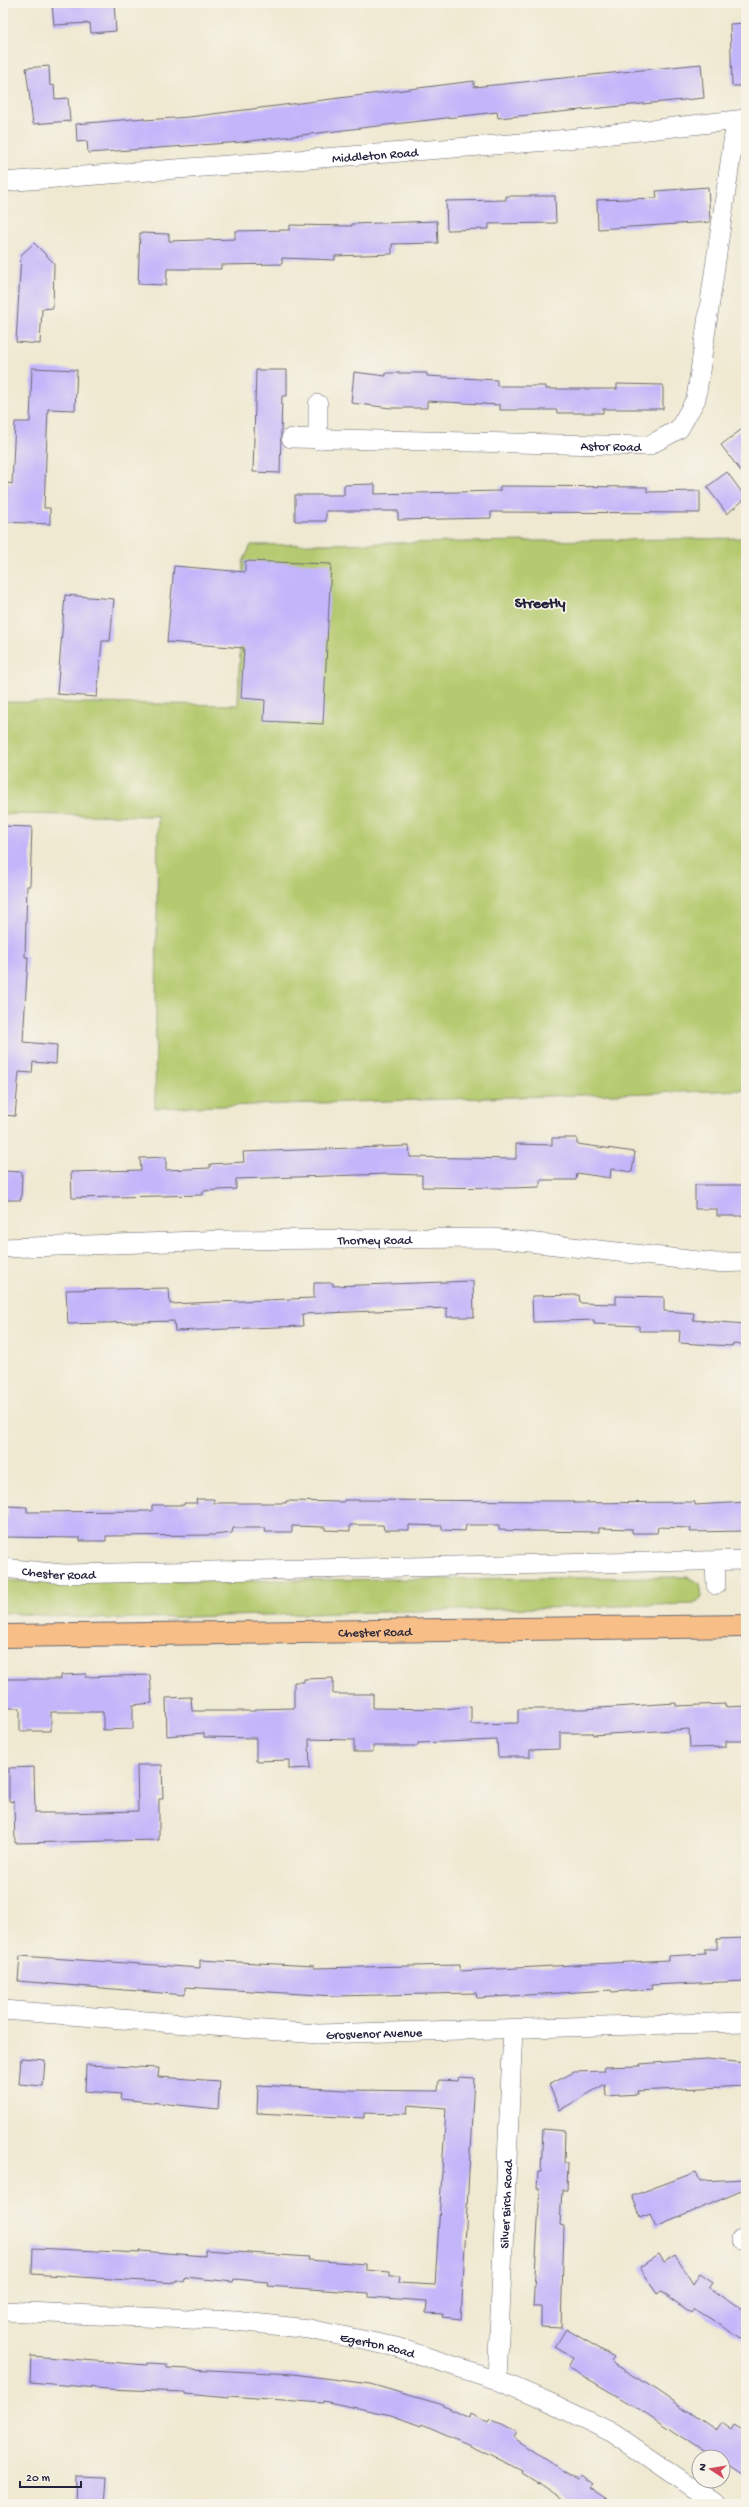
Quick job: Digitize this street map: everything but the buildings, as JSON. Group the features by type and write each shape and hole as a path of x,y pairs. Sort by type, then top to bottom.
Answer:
{"highway":[{"name":"Chester Road","path":"3,1636 746,1626"}],"street":[{"name":"Middleton Road","path":"3,182 549,141 741,120"},
{"name":"Astor Road","path":"291,438 318,440 648,446 679,429 696,399 741,120"},
{"path":"318,404 318,440"},
{"name":"Thorney Road","path":"3,1248 226,1240 492,1238 716,1263 746,1262"},
{"name":"Chester Road","path":"3,1568 63,1574 716,1562 746,1560"},
{"path":"716,1562 716,1585"},
{"name":"Grosvenor Avenue","path":"3,2010 318,2034 746,2022"},
{"name":"Silver Birch Road","path":"497,2380 513,2029"},
{"name":"Egerton Road","path":"3,2311 235,2321 309,2329 396,2347 497,2380 553,2404 613,2433 716,2504"}],"green space":[{"path":"746,538 746,1090 155,1108 158,816 3,814 3,702 238,705 243,562 251,545"},
{"path":"687,1577 700,1583 702,1597 694,1604 111,1619 3,1613 3,1580 29,1582"}],"district":[{"name":"Streetly","path":"540,602"}]}
